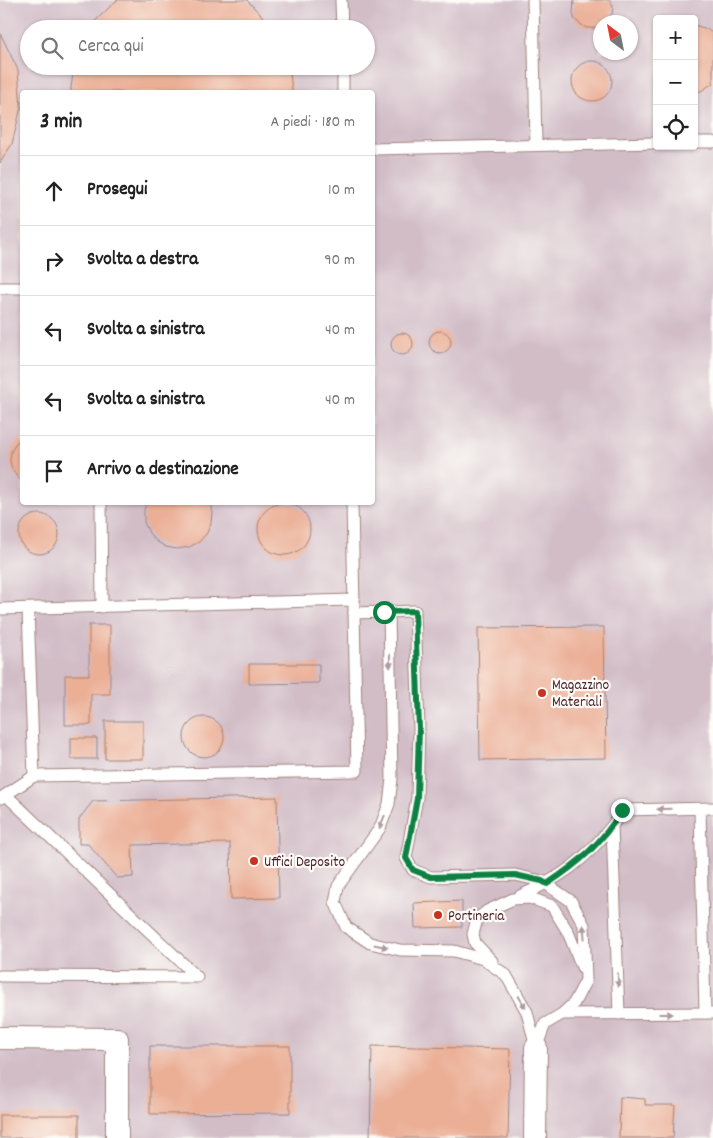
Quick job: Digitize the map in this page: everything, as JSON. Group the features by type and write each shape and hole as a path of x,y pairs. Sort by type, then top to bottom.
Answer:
{"street":[{"path":"0,1038 118,1039 118,1138"},
{"path":"535,1138 536,1048"}],"lane":[{"path":"341,0 342,20"},
{"path":"533,0 536,145"},
{"path":"343,75 343,90"},
{"path":"698,142 713,142"},
{"path":"375,149 653,143"},
{"path":"0,288 20,288"},
{"path":"100,505 102,607"},
{"path":"0,976 197,977 3,797 34,776 358,771 352,505"},
{"path":"0,609 354,600"},
{"path":"28,609 34,776"},
{"path":"354,613 415,611 419,729 417,798 406,858 413,870 431,877 515,875 542,881 571,901 584,925 586,980 574,1003 562,1014 545,1024 536,1048"},
{"path":"388,612 392,779 389,804 380,828 338,886 335,902 346,928 370,943 400,950 454,951 483,959 506,975"},
{"path":"562,1014 709,1013 700,808"},
{"path":"536,1048 527,1012 506,975 475,943 473,934 477,919 488,911 547,884 576,864 593,850 622,810 713,808"},
{"path":"612,826 619,1014"},
{"path":"513,899 530,898 552,906 568,932 586,980"}],"shaded area":[{"path":"0,0 713,0 713,1138 0,1138"}],"building":[{"path":"117,0 247,0 266,20 96,20"},
{"path":"574,0 610,0 613,7 611,15 593,15 593,28 586,28 575,20 573,14"},
{"path":"698,26 707,29 713,34 713,83 698,91"},
{"path":"0,33 18,70 20,111 12,144 0,163"},
{"path":"596,61 603,64 609,70 612,81 611,89 603,98 596,101 588,101 581,98 573,89 572,77 575,70 584,62"},
{"path":"73,75 290,75 292,90 71,90"},
{"path":"440,331 448,334 451,342 448,350 440,353 432,350 429,342 432,334"},
{"path":"402,333 410,336 413,344 410,352 402,355 394,352 391,344 394,336"},
{"path":"20,439 20,479 12,469 10,461 11,452"},
{"path":"146,505 211,505 211,523 207,533 199,542 189,547 177,549 166,547 156,541 149,533 144,522"},
{"path":"274,505 294,505 302,511 309,524 308,539 302,547 294,553 284,555 274,553 266,547 260,539 258,529 260,519"},
{"path":"43,514 50,517 56,523 59,534 58,542 50,551 43,554 35,554 28,551 20,542 19,530 22,523 31,515"},
{"path":"89,625 110,625 110,694 91,694 91,725 65,725 65,675 89,675"},
{"name":"Magazzino Materiali","path":"604,627 606,758 480,760 478,628"},
{"path":"249,664 319,664 319,683 249,684"},
{"path":"208,717 215,720 221,726 224,737 223,745 215,754 208,757 200,757 193,754 185,745 184,733 187,726 196,718"},
{"path":"105,721 143,721 143,759 105,759"},
{"path":"71,738 97,738 97,759 71,759"},
{"name":"Uffici Deposito","path":"277,797 279,898 231,899 230,843 132,845 133,877 117,878 88,844 79,844 79,819 93,801"},
{"name":"Portineria","path":"462,901 462,927 415,928 414,903"},
{"path":"150,1046 290,1046 290,1113 150,1114"},
{"path":"372,1046 510,1049 508,1138 370,1138"},
{"path":"620,1097 645,1099 645,1105 675,1105 673,1138 619,1138"},
{"path":"0,1115 79,1115 79,1138 0,1138"}],"place":[{"name":"Magazzino Materiali","path":"542,693"},
{"name":"Uffici Deposito","path":"254,861"},
{"name":"Portineria","path":"438,915"}],"route":[{"path":"384,612 415,611 419,729 417,798 406,858 413,870 431,877 515,875 542,881 547,884 593,850 622,810"}]}
